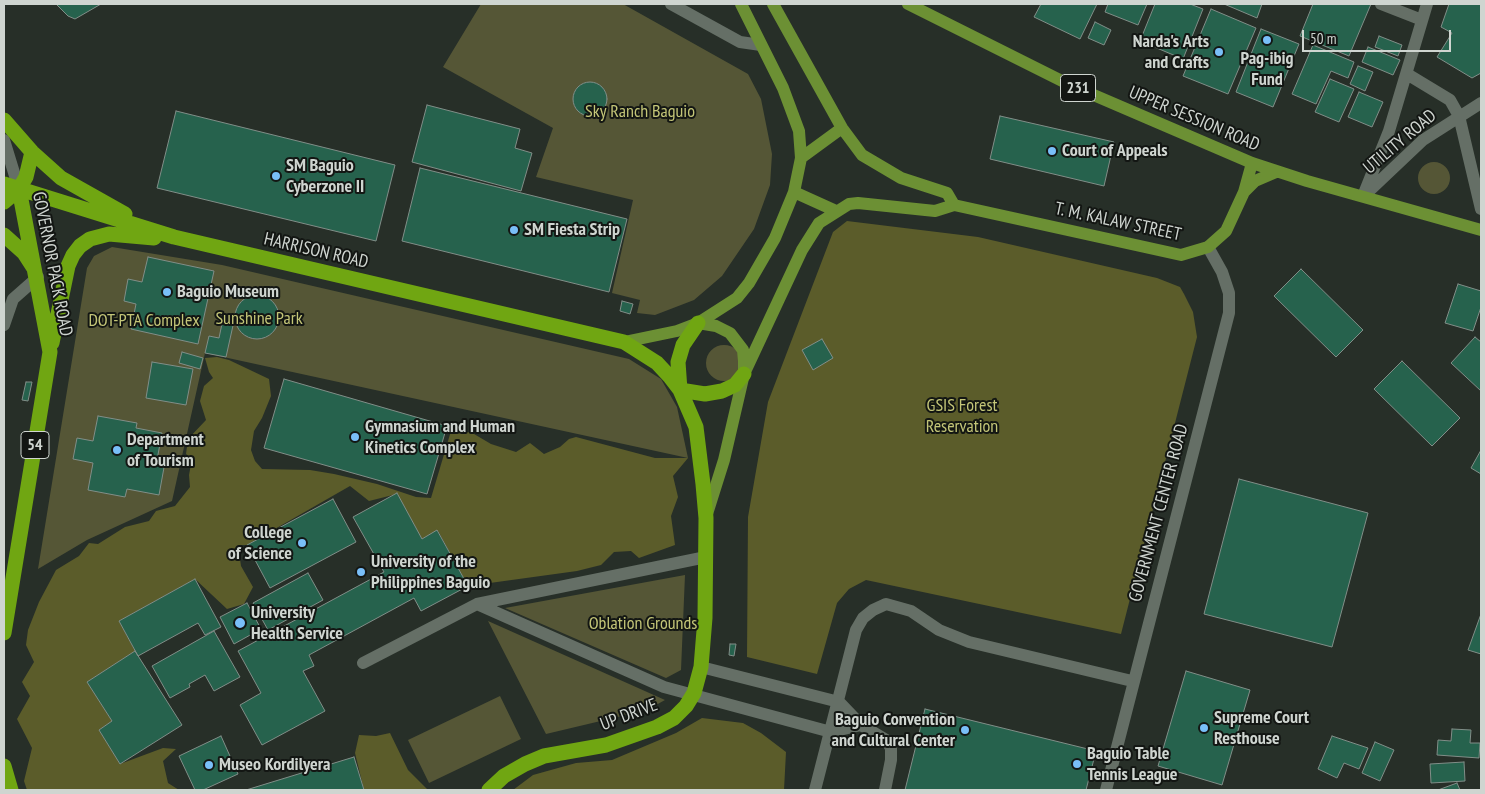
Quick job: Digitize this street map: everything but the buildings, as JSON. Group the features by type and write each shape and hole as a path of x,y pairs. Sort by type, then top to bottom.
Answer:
{"highway":[{"path":"4,120 32,152 62,178 88,195 174,236"},
{"path":"4,202 19,189 26,177 32,152"},
{"name":"HARRISON ROAD","path":"4,184 174,236 220,248 624,342"},
{"name":"GOVERNOR PACK ROAD","path":"4,634 50,352 37,275 19,189"},
{"path":"50,352 70,260 80,246 90,239 103,235 121,234 220,248"},
{"name":"54","path":"4,235 24,253 37,275"},
{"path":"698,323 683,344 678,362 680,390 704,394 722,391 736,385 744,374"},
{"name":"UP DRIVE","path":"489,790 511,772 544,756 606,745 657,727 674,718 686,706 694,694 701,667 705,618 706,557 706,518 696,427 680,390 657,363 624,342"},
{"path":"4,766 11,790"}],"main road":[{"path":"624,342 677,331 698,323 737,298 750,283 775,238 794,192 802,158 799,131 792,110 741,4"},
{"name":"T. M. KALAW STREET","path":"773,4 842,128 862,155 901,178 947,193 954,205"},
{"name":"UPPER SESSION ROAD","path":"908,4 1068,84 1252,163 1276,172 1481,230"},
{"path":"802,158 842,128"},
{"name":"T. M. KALAW STREET","path":"744,374 802,250 819,223 849,204 858,203 935,211 954,205 1181,255 1208,247 1226,230 1244,192 1252,163"},
{"name":"T. M. KALAW STREET","path":"1244,192 1255,181 1276,172"},
{"path":"794,192 836,211"},
{"path":"698,323 716,326 730,333 738,341 743,350 744,374"},
{"name":"UP DRIVE","path":"706,518 724,460 744,374"}],"street":[{"path":"671,4 740,42 761,45"},
{"path":"1381,4 1422,20"},
{"path":"1363,196 1389,131 1427,4"},
{"path":"1407,74 1450,100 1460,116"},
{"name":"UTILITY ROAD","path":"1363,196 1423,140 1481,103"},
{"name":"UTILITY ROAD","path":"1460,116 1481,209"},
{"name":"GOVERNOR PACK ROAD","path":"4,140 19,189"},
{"name":"GOVERNMENT CENTER ROAD","path":"1106,790 1132,682 1229,313 1229,293 1222,272 1208,247"},
{"path":"4,325 13,299 37,275"},
{"path":"363,663 477,604 706,557"},
{"path":"477,604 664,687 831,732 861,725"},
{"path":"814,790 839,702 856,630 868,614 886,604 911,611 939,630 969,642 1132,682"},
{"path":"701,667 839,702 861,725 886,740 891,748 892,760 885,790"}],"green space":[{"name":"Sky Ranch Baguio","path":"481,4 623,4 748,74 761,99 772,154 770,185 754,229 722,276 694,300 655,315 637,313 640,300 612,293 633,200 536,177 553,128 443,67"},
{"path":"1434,162 1440,163 1445,167 1449,172 1449,184 1445,189 1440,193 1434,194 1428,193 1423,189 1419,184 1418,178 1419,172 1423,167 1428,163"},
{"name":"GSIS Forest Reservation","path":"847,221 978,237 1157,278 1180,287 1193,312 1197,337 1121,634 866,580 849,589 837,603 817,674 747,657 748,517 768,402 833,232"},
{"path":"112,247 222,265 629,359 661,379 677,407 688,458 205,353 172,501 87,540 38,569 87,268 94,256"},
{"path":"724,345 736,351 742,363 736,375 724,381 712,375 706,363 712,351"},
{"path":"217,357 229,360 269,379 271,396 262,418 254,431 251,450 255,461 262,469 310,470 334,474 377,484 416,497 431,498 451,431 458,429 474,434 491,444 516,452 530,443 544,454 560,447 569,439 576,437 655,458 688,458 673,476 678,497 671,516 675,545 639,558 631,551 614,552 601,565 577,571 468,586 438,531 422,539 397,494 369,501 350,486 247,545 238,545 241,566 253,587 244,604 227,609 195,579 119,621 135,651 87,682 112,721 99,730 120,764 163,748 176,749 163,761 168,783 179,790 27,790 24,781 32,748 17,719 30,696 22,682 34,662 26,645 28,630 39,602 56,570 79,556 89,543 98,544 125,527 149,521 156,511 175,506 190,487 189,475 192,459 186,454 188,439 206,420 200,401 204,386 213,378 205,358"},
{"name":"Oblation Grounds","path":"685,575 681,670 666,678 505,608"},
{"name":"Oblation Grounds","path":"488,621 665,700 647,710 546,734"},
{"path":"500,696 521,739 429,783 408,740"},
{"path":"702,718 743,723 761,733 786,752 784,790 513,790 533,775 576,763 612,760 676,733"},
{"path":"390,733 408,770 427,789 433,790 364,790 355,753 359,735 376,736"}],"place":[{"name":"Pag-ibig Fund","path":"1267,40"},
{"name":"Narda's Arts and Crafts","path":"1219,52"},
{"name":"Court of Appeals","path":"1052,151"},
{"name":"SM Baguio Cyberzone II","path":"276,176"},
{"name":"SM Fiesta Strip","path":"514,230"},
{"name":"Baguio Museum","path":"167,292"},
{"name":"Gymnasium and Human Kinetics Complex","path":"355,437"},
{"name":"Department of Tourism","path":"117,450"},
{"name":"College of Science","path":"302,543"},
{"name":"University of the Philippines Baguio","path":"361,572"},
{"name":"University Health Service","path":"240,623"},
{"name":"Supreme Court Resthouse","path":"1204,728"},
{"name":"Baguio Convention and Cultural Center","path":"965,730"},
{"name":"Baguio Table Tennis League","path":"1077,764"},
{"name":"Museo Kordilyera","path":"209,765"}],"park label":[{"name":"Sunshine Park","path":"259,319"},
{"name":"DOT-PTA Complex","path":"144,321"}]}
